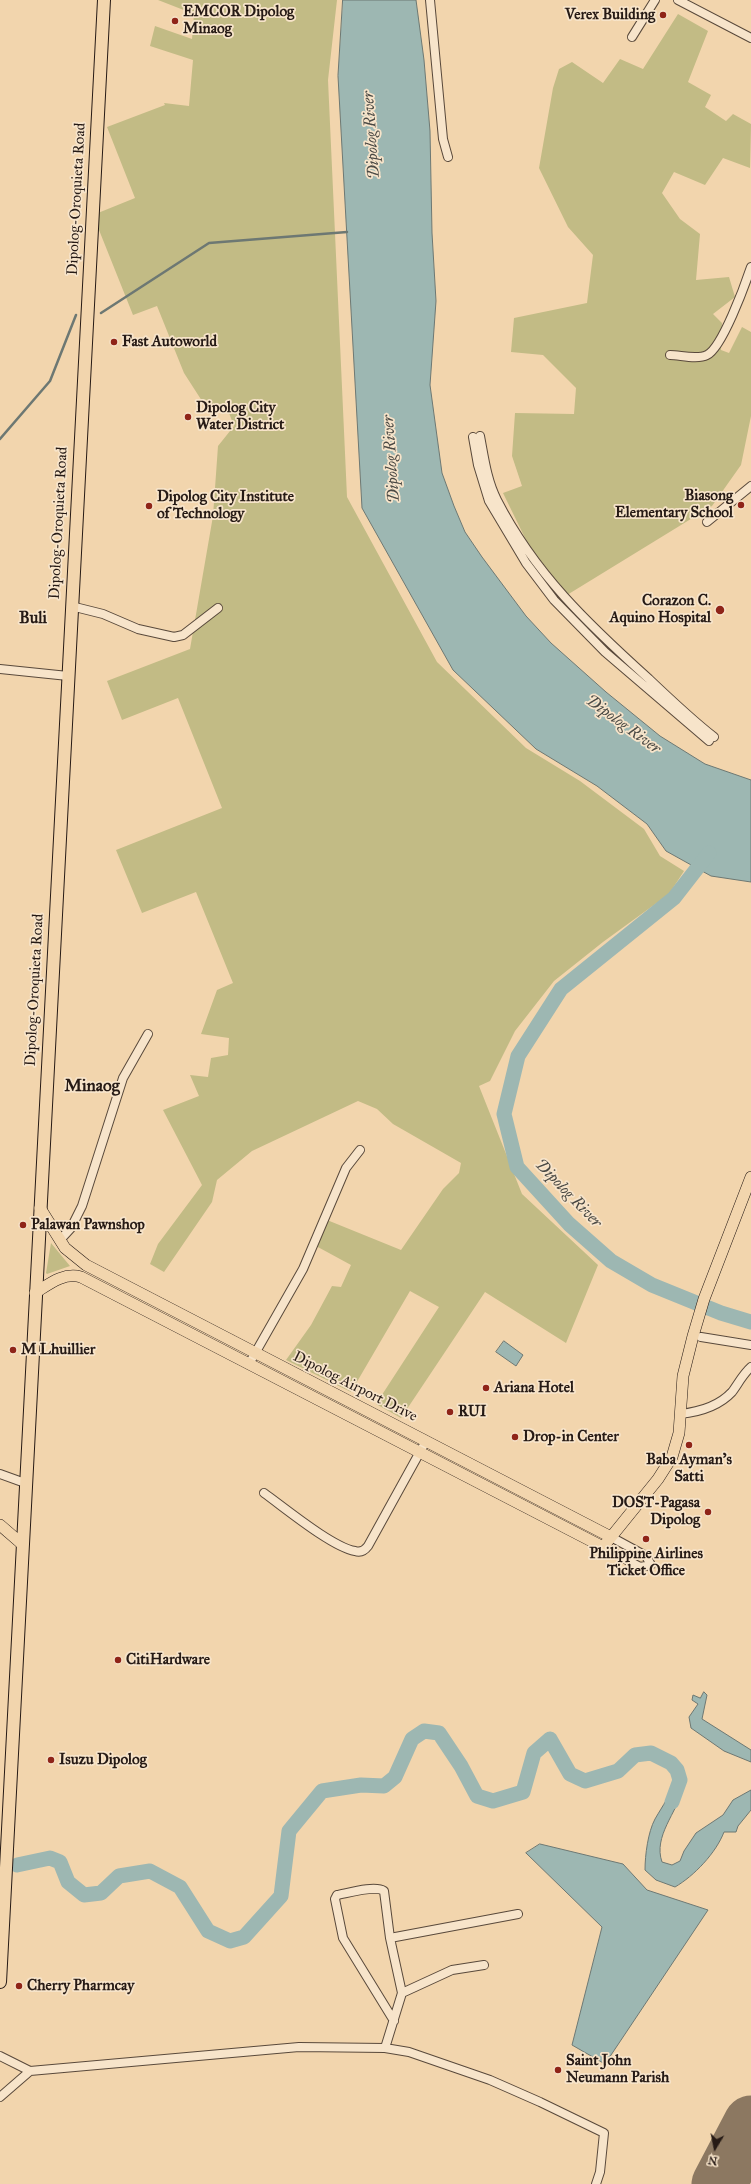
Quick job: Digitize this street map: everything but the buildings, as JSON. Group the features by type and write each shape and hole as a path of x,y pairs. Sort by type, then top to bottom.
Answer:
{"highway":[{"name":"Dipolog-Oroquieta Road","path":"0,1982 71,606 104,0"}],"main road":[{"path":"602,1547 666,1469 678,1439 683,1376 698,1319 704,1299 751,1177"},
{"name":"Dipolog Airport Drive","path":"40,1208 60,1240 72,1255 86,1265 610,1537"},
{"path":"35,1293 62,1277 69,1275 81,1276 86,1265"},
{"name":"Dipolog Airport Drive","path":"81,1276 602,1547"},
{"path":"0,1526 22,1544"}],"street":[{"path":"430,0 443,139 448,157"},
{"path":"632,37 655,0"},
{"path":"682,1 751,38"},
{"path":"670,355 706,356 712,352 724,332 751,267"},
{"path":"476,436 478,465 489,501 526,563 554,600 605,652 712,739"},
{"path":"707,522 751,486"},
{"path":"71,606 110,616 138,629 174,637 183,635 218,608"},
{"path":"0,669 68,676"},
{"path":"60,1240 71,1228 82,1206 123,1078 148,1034"},
{"path":"249,1364 303,1269 346,1168 360,1150"},
{"path":"701,1337 751,1345"},
{"path":"680,1414 694,1413 716,1405 731,1393 751,1367"},
{"path":"264,1493 324,1536 347,1549 356,1552 361,1551 368,1546 426,1441"},
{"path":"0,1474 25,1483"},
{"path":"602,1547 640,1567 651,1565 646,1556 610,1537"},
{"path":"385,2048 394,2021 402,1993 390,1938 384,1891 362,1890 335,1896 343,1938 394,2021"},
{"path":"390,1938 518,1914"},
{"path":"402,1993 452,1970 484,1965"},
{"path":"0,2056 30,2071 299,2047 385,2048 409,2052 490,2080 604,2133 600,2172 596,2184"},
{"path":"0,2098 30,2071"}],"shaded area":[{"path":"158,0 337,0 328,80 347,497 437,662 526,748 580,781 644,829 660,856 684,871 669,894 603,942 554,981 515,1031 490,1081 479,1086 522,1194 598,1265 566,1343 485,1292 401,1418 376,1404 439,1307 410,1291 351,1392 286,1360 311,1325 332,1286 341,1287 351,1265 316,1246 327,1220 401,1250 443,1189 459,1173 461,1163 393,1124 377,1109 358,1101 252,1151 217,1180 212,1202 164,1272 150,1264 158,1244 202,1185 163,1110 199,1096 190,1075 208,1077 211,1058 228,1055 229,1038 201,1034 217,990 233,983 196,892 142,913 116,850 222,808 178,698 122,720 107,681 190,649 213,516 218,446 234,426 229,413 202,401 184,373 157,306 133,315 93,215 135,198 107,127 165,105 164,103 189,106 193,60 150,46 155,26 192,39 194,14"},
{"path":"678,14 708,31 688,82 711,95 705,107 726,121 733,114 751,124 750,168 723,158 705,185 674,172 662,193 680,219 700,234 696,280 729,277 735,297 713,314 722,323 721,350 729,353 742,327 751,332 751,416 741,465 712,506 567,595 528,544 503,493 522,486 512,456 515,413 574,414 576,388 543,355 511,352 514,318 587,303 593,255 568,227 539,168 553,88 559,69 572,62 603,83 620,59 643,69"},
{"path":"51,1243 70,1266 47,1274 46,1273"}],"water":[{"path":"343,0 416,0 424,60 430,131 432,233 436,301 430,385 442,473 465,532 526,616 551,643 606,692 660,736 705,764 751,780 751,882 711,876 666,851 647,824 597,786 536,749 453,670 362,508 338,76"},
{"path":"504,1341 523,1355 516,1366 496,1352"},
{"path":"704,1692 707,1695 702,1719 751,1750 751,1762 724,1751 691,1728 689,1717 698,1704 692,1700 693,1695 700,1698"},
{"path":"674,1780 683,1788 663,1834 660,1852 662,1862 672,1865 680,1861 684,1851 696,1833 723,1815 733,1800 751,1790 751,1810 738,1826 736,1832 724,1832 716,1848 704,1863 690,1877 675,1887 656,1880 645,1870 646,1851 650,1830 669,1795"},
{"path":"540,1844 623,1864 647,1890 708,1910 605,2064 572,2045 602,1927 526,1853"}],"waterway":[{"path":"101,313 209,243 347,232"},
{"path":"0,439 50,381 76,315"},
{"name":"Dipolog River","path":"709,853 674,898 561,989 518,1056 504,1114 517,1167 569,1224 611,1261 652,1285 721,1313 751,1322"},
{"path":"17,1865 50,1858 60,1862 68,1882 84,1895 101,1893 119,1876 150,1871 180,1887 208,1931 230,1941 244,1937 281,1896 289,1831 322,1791 361,1785 384,1786 395,1777 412,1739 424,1731 439,1733 461,1766 477,1796 493,1801 523,1792 534,1753 550,1739 570,1774 585,1781 618,1771 635,1755 651,1753 671,1763 677,1770 680,1780 672,1802"}],"runway":[{"path":"719,2184 751,2123"}],"place":[{"name":"Verex Building","path":"663,15"},
{"name":"EMCOR Dipolog Minaog","path":"175,21"},
{"name":"Fast Autoworld","path":"114,342"},
{"name":"Dipolog City Water District","path":"188,417"},
{"name":"Biasong Elementary School","path":"741,505"},
{"name":"Dipolog City Institute of Technology","path":"149,506"},
{"name":"Corazon C. Aquino Hospital","path":"720,610"},
{"name":"Palawan Pawnshop","path":"23,1225"},
{"name":"M Lhuillier","path":"13,1350"},
{"name":"Ariana Hotel","path":"486,1388"},
{"name":"RUI","path":"450,1412"},
{"name":"Drop-in Center","path":"515,1437"},
{"name":"Baba Ayman's Satti","path":"689,1445"},
{"name":"DOST-Pagasa Dipolog","path":"708,1512"},
{"name":"Philippine Airlines Ticket Office","path":"646,1539"},
{"name":"CitiHardware","path":"118,1660"},
{"name":"Isuzu Dipolog","path":"51,1760"},
{"name":"Cherry Pharmcay","path":"19,1986"},
{"name":"Saint John Neumann Parish","path":"558,2070"}],"district":[{"name":"Buli","path":"33,619"},
{"name":"Minaog","path":"92,1087"}]}
